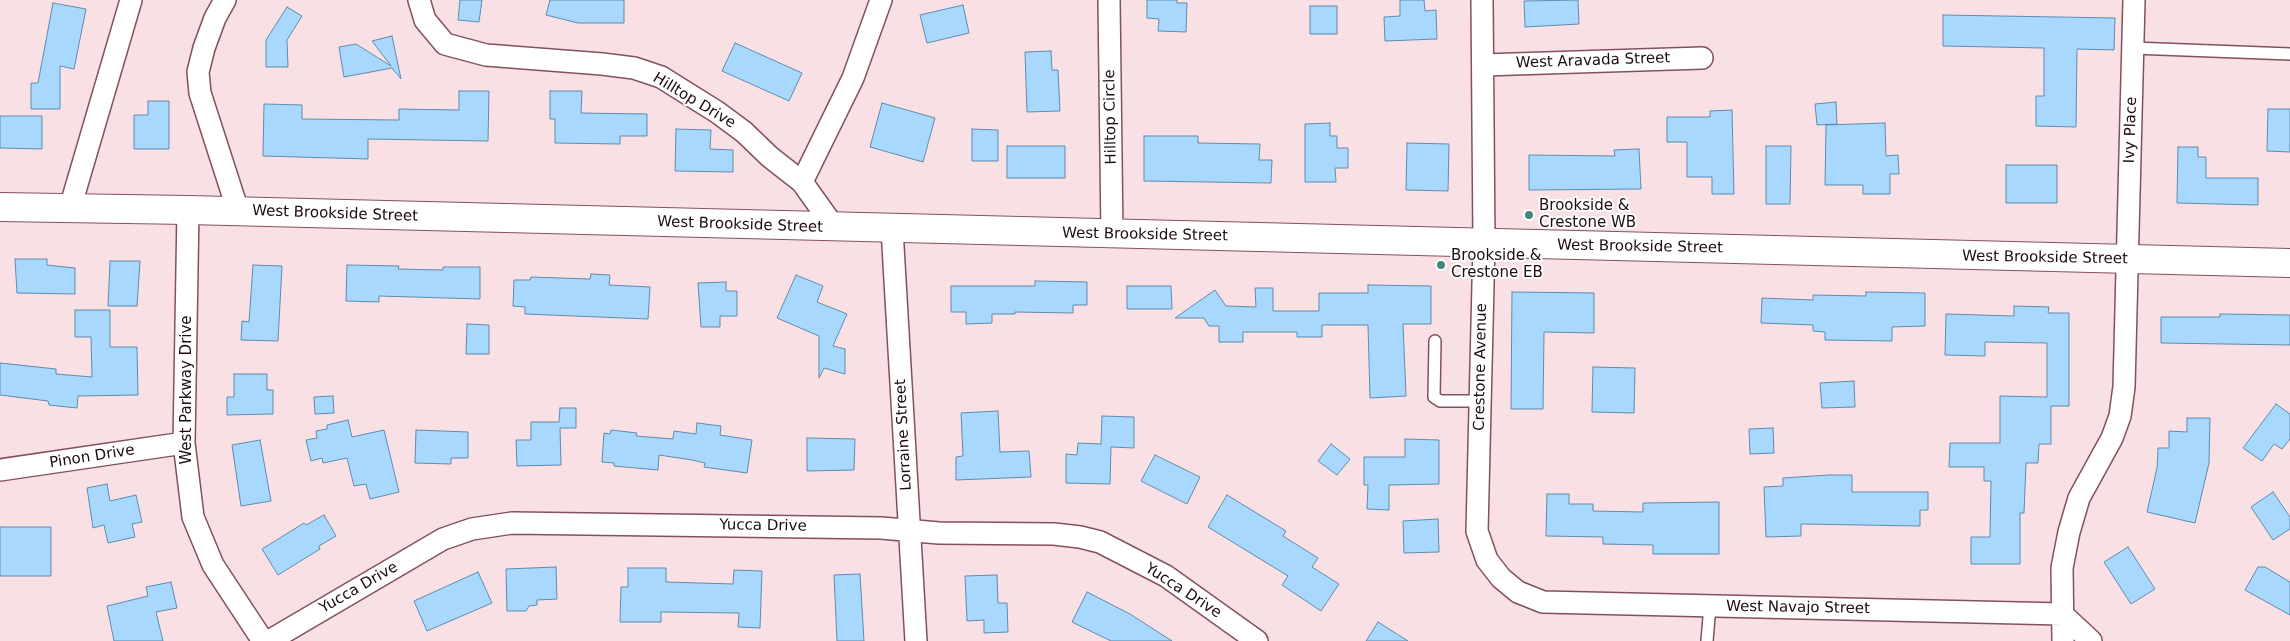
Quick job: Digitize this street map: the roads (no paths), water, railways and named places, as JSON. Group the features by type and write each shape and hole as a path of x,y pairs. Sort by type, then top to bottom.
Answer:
{"street":[{"path":"70,208 131,0"},
{"path":"225,0 215,18 198,72 200,93 238,211"},
{"name":"Hilltop Drive","path":"419,0 426,20 445,44 486,55 634,68 661,77 731,122 770,157 802,182 834,227"},
{"path":"802,182 853,78 881,0"},
{"name":"Hilltop Circle","path":"1109,0 1112,234"},
{"name":"Crestone Avenue","path":"1482,0 1484,243 1477,531 1487,560 1501,578"},
{"name":"Ivy Place","path":"2063,641 2062,568 2069,532 2079,498 2112,438 2120,416 2124,387 2134,0"},
{"name":"West Aravada Street","path":"1483,65 1702,58"},
{"name":"West Brookside Street","path":"0,207 238,211 2290,263"},
{"name":"West Parkway Drive","path":"188,210 184,443 193,517 213,565 263,641"},
{"name":"Lorraine Street","path":"892,228 916,641"},
{"name":"Pinon Drive","path":"0,470 184,443"},
{"name":"Yucca Drive","path":"269,641 443,539 472,529 512,523 881,528 938,533 1054,534 1080,537 1100,542 1166,576 1256,641"},
{"name":"West Navajo Street","path":"1501,578 1518,592 1543,602 2062,614"},
{"path":"2062,614 2091,641"}],"lane":[{"path":"2133,48 2290,54"},
{"path":"1435,341 1434,397 1440,401 1481,401"},
{"path":"1707,641 1710,605"}],"place":[{"name":"Brookside & Crestone WB","path":"1529,215"},
{"name":"Brookside & Crestone EB","path":"1441,265"}]}
